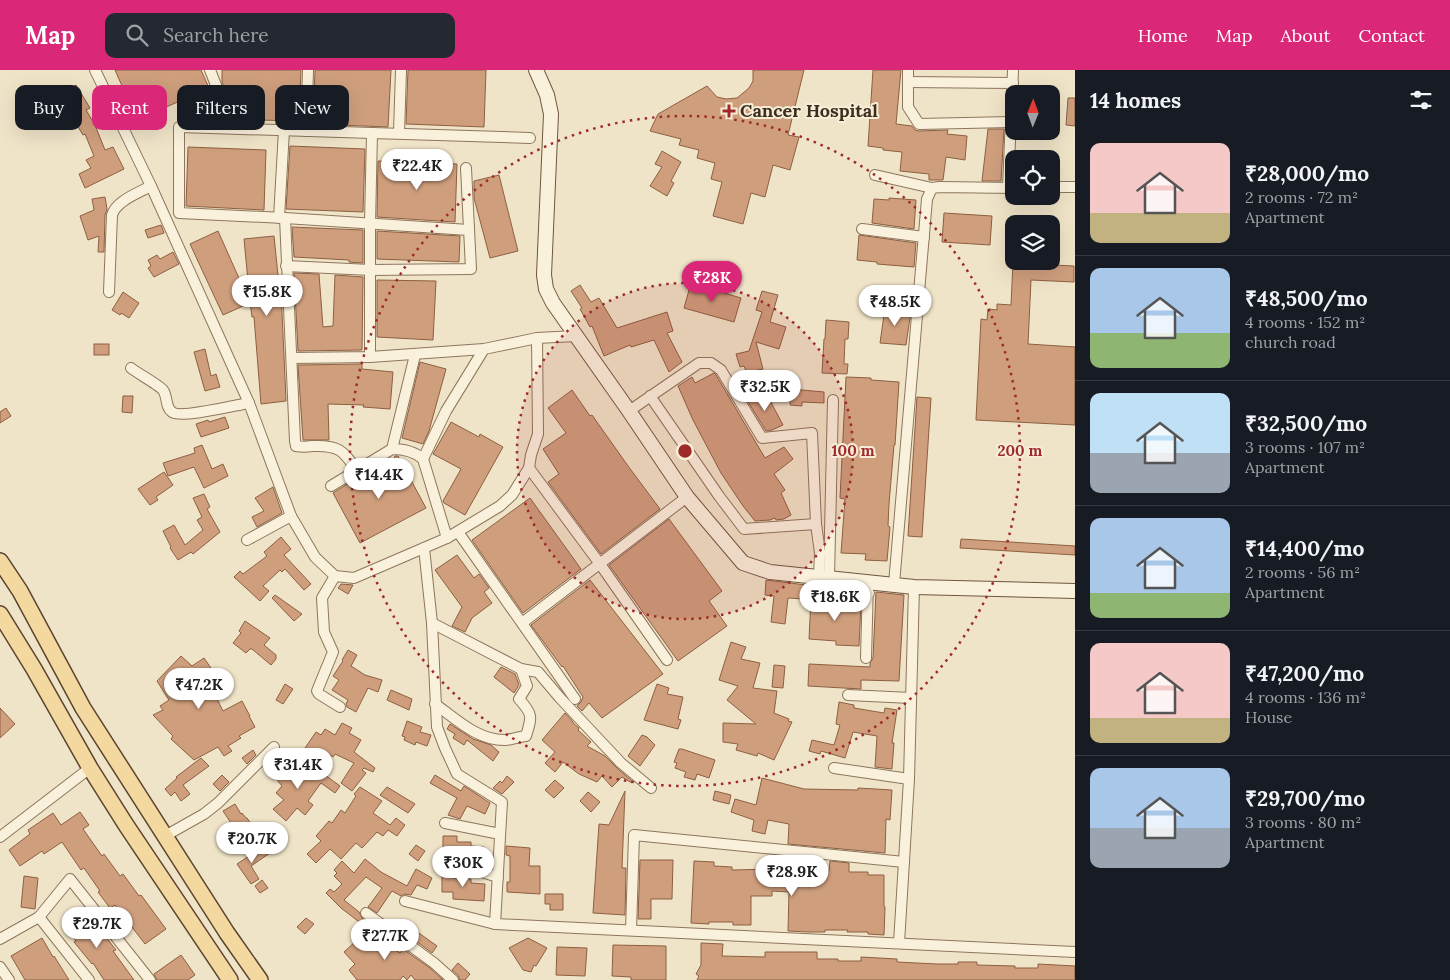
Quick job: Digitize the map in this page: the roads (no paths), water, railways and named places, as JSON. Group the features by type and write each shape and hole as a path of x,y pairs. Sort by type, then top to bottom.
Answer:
{"main road":[{"path":"0,561 20,591 83,708 260,980"},
{"path":"0,614 34,669 90,768 230,980"}],"street":[{"path":"95,70 151,186 249,403 291,516 315,557 335,576 354,578 447,538 500,506 512,495 529,468 538,434 537,338"},
{"path":"210,70 216,85"},
{"path":"306,131 308,70"},
{"path":"399,133 401,70"},
{"path":"536,70 551,114 544,275 546,289 553,303 687,496 743,563 770,572 868,587 894,584 914,587 1075,591"},
{"path":"908,70 908,107 918,124 1005,122"},
{"path":"908,82 1013,83 1013,70"},
{"path":"179,130 179,213 470,230"},
{"path":"357,471 346,456 336,447 296,446 282,218 284,130 530,138"},
{"path":"370,357 372,132"},
{"path":"286,266 371,270 471,270 466,168"},
{"path":"875,175 932,188 1005,188"},
{"path":"109,292 113,210 125,200 151,186"},
{"path":"1060,188 1075,187"},
{"path":"894,584 927,199 932,188"},
{"path":"862,229 924,236"},
{"path":"292,358 415,355 484,349 537,338 576,336"},
{"path":"424,459 446,411 484,349"},
{"path":"392,449 415,355"},
{"path":"629,411 699,363 711,363 721,370 762,438 812,434 816,524 821,580"},
{"path":"131,368 163,390 169,408 175,414 181,415 249,403"},
{"path":"650,396 744,529 816,524"},
{"path":"821,580 833,400"},
{"path":"331,486 392,449 401,449 417,454 424,459 447,538"},
{"path":"529,468 600,564 667,660"},
{"path":"522,623 687,496"},
{"path":"247,540 291,516"},
{"path":"458,532 575,699"},
{"path":"424,548 432,623 437,727 457,774 502,802 495,924"},
{"path":"335,576 322,598 324,632 333,652 318,691 340,707"},
{"path":"866,658 868,587"},
{"path":"900,943 909,779 914,587"},
{"path":"432,623 520,669 538,672 621,763 651,788"},
{"path":"435,704 472,731 506,740 526,736 531,718 528,709 519,699 527,686 520,669"},
{"path":"848,695 911,698"},
{"path":"165,836 204,814 218,803 274,747"},
{"path":"0,837 90,768"},
{"path":"834,768 909,779"},
{"path":"445,823 500,834"},
{"path":"631,930 634,835 904,862"},
{"path":"442,860 498,877"},
{"path":"0,939 39,917 70,879 150,980"},
{"path":"405,901 495,924 1075,952"},
{"path":"366,912 434,963 453,980"},
{"path":"39,917 89,980"},
{"path":"0,966 9,980"}],"place":[{"name":"Cancer Hospital","path":"729,111"}]}
